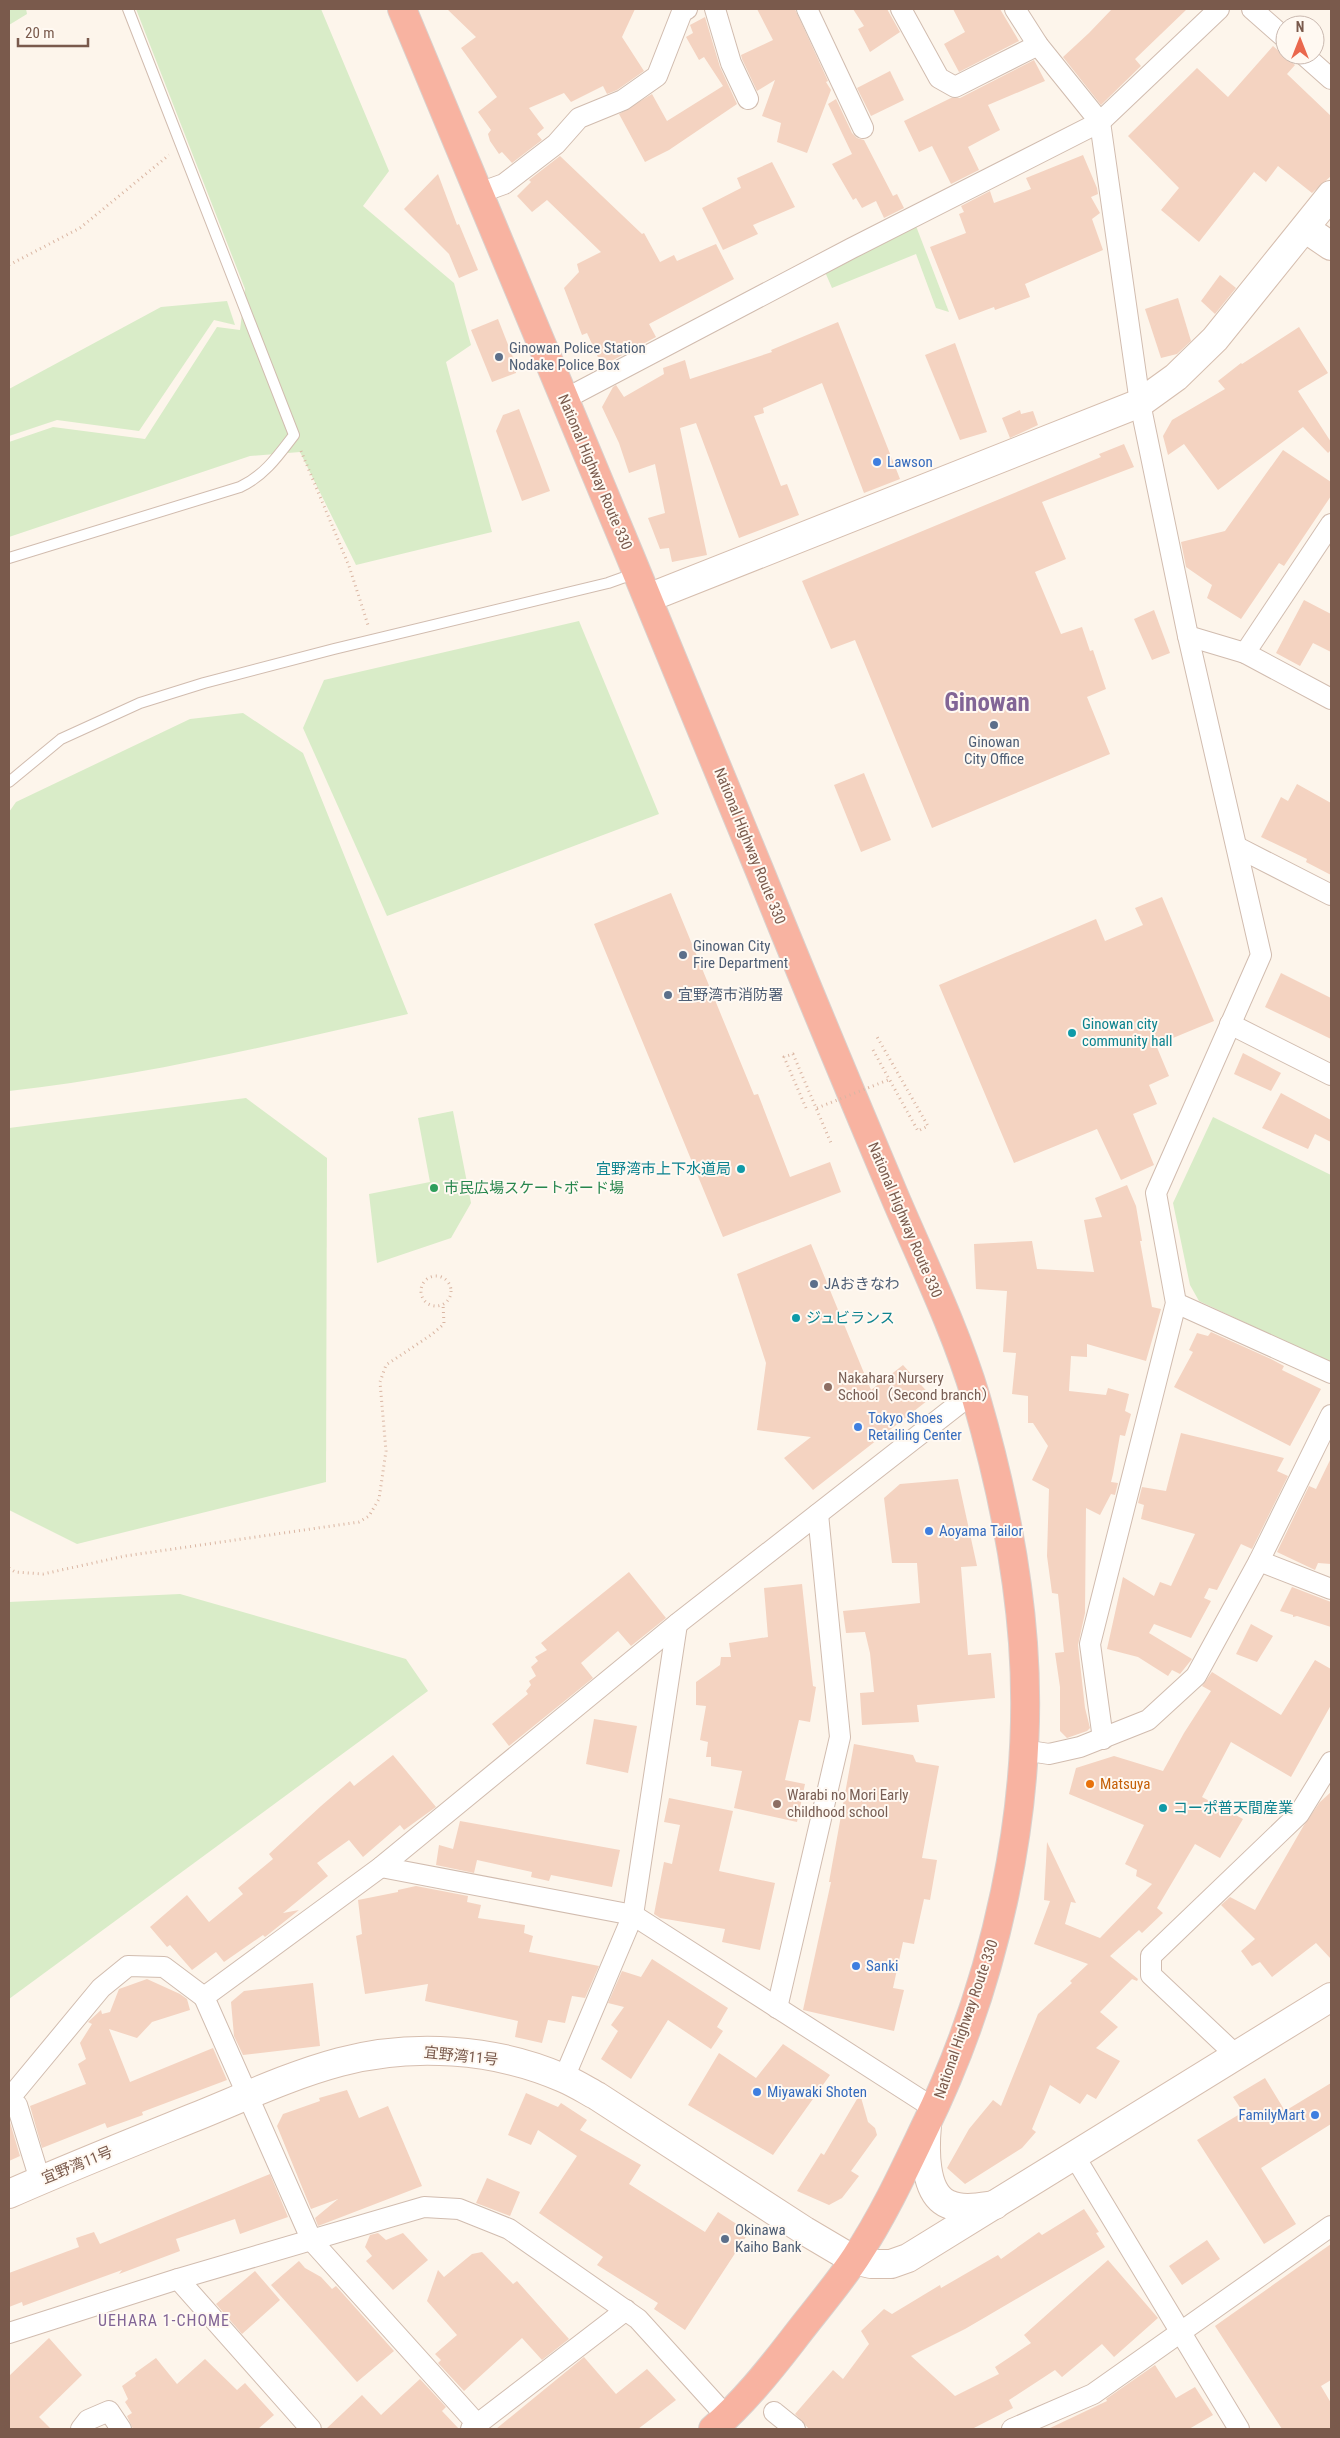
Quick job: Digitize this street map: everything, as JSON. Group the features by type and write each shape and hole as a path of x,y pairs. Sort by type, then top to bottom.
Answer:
{"highway":[{"name":"National Highway Route 330","path":"402,9 648,598 813,1003 961,1352 974,1392 1006,1520 1016,1582 1023,1645 1023,1750 1012,1852 996,1932 974,2007 931,2117 896,2190 854,2260 783,2352 720,2423"}],"street":[{"path":"716,9 731,63 748,99"},
{"path":"807,9 863,128"},
{"path":"901,9 939,78 954,87 1038,45"},
{"path":"1015,9 1038,45 1100,122 1140,403 1188,636 1261,955 1156,1192 1176,1303 1090,1644 1103,1739"},
{"path":"565,399 852,248 1100,122 1219,9"},
{"path":"1252,9 1275,29"},
{"path":"479,193 504,184 556,144 580,118 623,100 657,76 682,10"},
{"path":"1315,65 1331,79"},
{"path":"648,598 1140,403 1176,377 1216,340 1306,229 1331,195"},
{"path":"1306,229 1331,246"},
{"path":"1245,652 1331,524"},
{"path":"1188,636 1245,652 1331,699"},
{"path":"1237,847 1331,895"},
{"path":"1230,1024 1331,1075"},
{"path":"1176,1303 1331,1373"},
{"path":"204,1997 381,1867 677,1624 974,1392"},
{"path":"1023,1750 1049,1754 1103,1739 1148,1720 1196,1676 1260,1561 1331,1415"},
{"path":"778,2008 840,1737 818,1514"},
{"path":"1260,1561 1331,1589"},
{"path":"564,2078 633,1915 677,1624"},
{"path":"1237,2056 1151,1976 1151,1956 1299,1814 1331,1762"},
{"path":"381,1867 633,1915 778,2008 931,2117 925,2146 928,2176 938,2195 948,2204 966,2208 996,2205"},
{"path":"40,2180 17,2105 9,2099 101,1988 128,1966 164,1967 204,1997 312,2241 474,2427 626,2310"},
{"path":"854,2260 871,2264 891,2264 908,2258 1075,2157 1331,1997"},
{"name":"宜野湾11号","path":"9,2194 247,2096 339,2062 402,2052 432,2051 471,2054 507,2061 564,2078 597,2096 805,2231 854,2260"},
{"path":"1075,2157 1239,2429"},
{"path":"9,2333 178,2279 424,2207 459,2210 509,2229 638,2319 720,2423"},
{"path":"1012,2429 1035,2425 1092,2394 1331,2226"},
{"path":"178,2279 312,2429"},
{"path":"81,2429 88,2420 109,2411 121,2429"},
{"path":"774,2412 795,2429"}],"lane":[{"path":"9,558 240,488 256,479 277,458 294,435 128,9"},
{"path":"9,782 61,739 140,703 204,683 372,639 608,583 637,572"}],"path":[{"path":"9,265 80,228 181,146"},
{"path":"294,435 349,566 372,639"},
{"path":"873,1050 918,1131 928,1126 876,1035"},
{"path":"806,1108 784,1057 793,1054 831,1143"},
{"path":"817,1108 888,1080"},
{"path":"9,1568 15,1572 43,1574 125,1556 359,1522 369,1516 379,1499 386,1450 380,1382 386,1364 431,1336 444,1324 443,1304 451,1292 449,1283 437,1276 426,1278 421,1287 422,1297 429,1304 443,1304"}],"green space":[{"path":"9,9 26,9 27,14 9,25"},
{"path":"136,9 321,9 389,171 363,206 454,283 471,345 446,362 492,532 356,565 300,452 250,456 9,537 9,442 53,427 145,439 217,327 240,330 245,289"},
{"path":"916,226 949,312 936,308 916,254 832,288 825,272"},
{"path":"227,301 235,325 214,320 139,431 57,420 9,436 9,389 161,307"},
{"path":"579,621 659,814 387,916 303,728 324,680"},
{"path":"243,713 303,753 408,1014 259,1048 159,1068 59,1085 9,1091 9,812 16,802 190,719"},
{"path":"246,1098 327,1158 326,1482 77,1544 9,1510 9,1128"},
{"name":"市民広場スケートボード場","path":"453,1111 471,1203 451,1238 377,1263 369,1194 430,1182 418,1118"},
{"path":"1213,1117 1331,1175 1331,1363 1199,1301 1190,1285 1173,1203"},
{"path":"180,1594 406,1659 428,1691 9,1999 9,1602"}],"building":[{"path":"447,9 635,9 622,37 644,71 617,90 607,94 603,86 571,102 564,93 529,108 544,128 537,134 542,140 512,163 502,152 499,154 490,141 488,134 491,130 478,112 497,97 461,48 476,37"},
{"path":"757,9 795,9 828,81 826,82 831,90 807,153 777,142 781,123 762,116 775,80 757,91 742,59 741,55 773,40"},
{"path":"853,9 887,9 900,32 870,52 858,29 864,26"},
{"path":"953,9 1000,9 1019,41 959,72 944,44 965,32"},
{"path":"1112,9 1187,9 1135,59 1141,66 1101,105 1063,57"},
{"path":"705,17 720,67 737,104 669,150 645,162 619,114 652,94 667,121 723,86 704,57 699,60 686,37 693,33 690,25"},
{"path":"1273,46 1275,48 1275,65 1295,65 1287,74 1331,116 1331,176 1312,193 1278,166 1266,182 1254,172 1199,242 1161,210 1179,188 1128,136 1197,68 1228,97"},
{"path":"1034,60 1045,81 988,105 1000,130 968,147 979,170 951,184 932,146 919,152 904,121 951,98 960,98"},
{"path":"890,71 904,100 871,116 857,88"},
{"path":"836,99 852,133 857,138 864,140 893,196 897,194 904,208 884,218 876,201 862,208 856,198 853,200 832,164 852,154 828,104"},
{"path":"1083,155 1097,188 1098,194 1091,197 1100,213 1092,219 1103,250 1025,284 1030,297 995,310 994,307 959,320 930,247 966,233 959,214 964,212 961,206 990,191 994,203 1031,189 1026,178"},
{"path":"560,156 642,234 644,233 660,262 674,255 677,261 716,244 734,279 649,324 656,337 602,366 587,333 582,335 564,288 579,272 577,264 601,252 547,200 532,212 517,196 531,182 529,180"},
{"path":"772,162 795,207 753,225 758,234 723,250 702,208 741,188 737,178"},
{"path":"438,174 457,225 459,224 478,270 459,278 449,254 404,209"},
{"path":"1220,275 1236,288 1215,314 1201,301"},
{"path":"1178,298 1191,341 1177,354 1161,358 1145,309"},
{"path":"498,319 516,365 516,373 492,382 471,330"},
{"path":"838,322 900,479 864,493 822,383 763,408 764,413 754,416 781,486 787,484 799,515 739,538 696,423 680,428 707,555 672,562 669,548 660,549 648,518 665,513 655,464 629,473 619,443 602,407 613,387 616,385 624,397 664,374 663,368 685,360 690,379 772,352 771,350"},
{"path":"1299,327 1328,373 1298,391 1331,442 1331,450 1328,453 1303,427 1218,490 1184,444 1168,455 1163,436 1172,420 1225,389 1218,381 1241,363"},
{"path":"955,343 987,432 960,440 925,355"},
{"path":"519,409 550,491 522,501 496,431 503,415"},
{"path":"1020,410 1021,414 1033,411 1038,425 1010,438 1002,418"},
{"name":"Ginowan City Office","path":"1124,444 1134,467 1042,502 1066,559 1035,572 1061,634 1082,627 1090,651 1093,650 1106,689 1087,697 1110,754 932,828 855,640 831,649 802,581 1101,457 1099,454"},
{"path":"1283,450 1331,482 1331,496 1284,566 1279,563 1241,619 1207,598 1212,585 1186,567 1181,542 1225,531"},
{"path":"1304,600 1331,614 1331,652 1313,643 1300,666 1276,653"},
{"path":"1154,610 1170,653 1152,660 1134,619"},
{"path":"864,773 891,840 861,852 834,785"},
{"path":"1297,784 1331,803 1331,875 1306,862 1307,859 1261,837 1281,797 1288,801"},
{"path":"671,893 754,1095 758,1094 790,1177 830,1162 841,1192 723,1237 594,924"},
{"name":"Ginowan city community hall","path":"1162,897 1214,1021 1156,1045 1169,1076 1149,1085 1157,1104 1133,1114 1154,1165 1121,1180 1097,1129 1014,1163 939,985 1096,919 1105,941 1143,925 1135,908"},
{"path":"1281,973 1331,998 1331,1039 1265,1007"},
{"path":"1243,1053 1281,1073 1271,1091 1234,1074"},
{"path":"1281,1093 1331,1120 1331,1142 1315,1134 1308,1149 1262,1128"},
{"path":"1127,1185 1136,1206 1142,1241 1140,1241 1152,1307 1161,1309 1146,1361 1087,1344 1087,1357 1071,1356 1069,1391 1106,1395 1108,1388 1129,1394 1125,1411 1131,1414 1125,1436 1120,1435 1111,1482 1118,1483 1115,1495 1111,1494 1100,1515 1086,1508 1085,1613 1078,1645 1085,1708 1090,1728 1087,1731 1067,1738 1060,1731 1060,1687 1055,1653 1064,1652 1058,1594 1052,1593 1047,1556 1049,1489 1032,1480 1048,1446 1033,1423 1028,1423 1028,1396 1012,1394 1016,1353 1003,1352 1007,1291 976,1289 974,1244 1032,1241 1037,1269 1094,1272 1084,1220 1102,1217 1095,1198"},
{"name":"ジュビランス","path":"811,1244 871,1390 903,1365 932,1397 813,1490 784,1458 811,1437 757,1430 766,1363 737,1274"},
{"path":"1211,1332 1271,1359 1284,1366 1282,1370 1321,1389 1290,1446 1174,1387 1193,1352 1189,1350 1197,1333 1208,1336"},
{"path":"1181,1433 1284,1458 1277,1471 1288,1476 1252,1549 1241,1544 1217,1590 1209,1588 1204,1598 1211,1601 1191,1638 1154,1624 1149,1633 1192,1659 1180,1674 1172,1670 1168,1676 1138,1657 1107,1649 1123,1577 1154,1596 1160,1582 1171,1586 1195,1534 1141,1519 1144,1505 1138,1503 1142,1487 1166,1491"},
{"path":"1331,1458 1331,1564 1318,1563 1315,1570 1277,1552 1309,1486 1316,1489"},
{"path":"958,1479 977,1566 961,1567 968,1655 991,1653 995,1698 917,1705 919,1722 862,1725 860,1693 874,1692 870,1653 865,1632 846,1633 843,1611 920,1603 917,1563 892,1563 884,1498 900,1484"},
{"path":"629,1572 666,1618 631,1646 618,1631 581,1663 593,1678 509,1746 492,1724 528,1694 526,1691 531,1685 529,1681 536,1676 531,1667 538,1661 535,1657 547,1650 541,1643"},
{"path":"802,1584 813,1686 816,1687 810,1722 799,1720 785,1780 805,1784 797,1822 734,1808 742,1771 711,1766 711,1757 706,1757 708,1742 700,1740 706,1706 696,1705 696,1682 720,1665 721,1657 731,1657 729,1643 768,1637 764,1588"},
{"path":"1292,1587 1331,1602 1331,1627 1297,1616 1293,1617 1293,1615 1280,1611"},
{"path":"1251,1624 1273,1636 1257,1662 1236,1654"},
{"path":"1315,1660 1331,1669 1331,1705 1291,1777 1231,1742 1202,1797 1243,1819 1220,1858 1195,1844 1157,1908 1163,1913 1142,1933 1139,1930 1110,1956 1138,1979 1137,1981 1132,1979 1100,2012 1118,2027 1096,2048 1120,2061 1096,2099 1087,2094 1080,2104 1050,2085 1032,2129 1036,2132 1022,2148 965,2184 947,2168 969,2129 993,2100 1001,2106 1038,2014 1072,1983 1070,1981 1088,1964 1034,1944 1050,1901 1044,1900 1047,1842 1076,1903 1071,1902 1065,1924 1100,1938 1152,1884 1136,1876 1137,1870 1125,1864 1144,1825 1069,1794 1076,1768 1114,1756 1163,1771 1184,1733 1211,1691 1202,1686 1212,1672 1281,1715"},
{"path":"594,1719 637,1726 628,1773 586,1764"},
{"path":"854,1744 913,1755 916,1762 939,1766 922,1858 937,1860 930,1900 924,1899 914,1944 903,1942 893,1988 904,1990 894,2031 803,2010 831,1882 829,1882"},
{"path":"393,1755 436,1807 404,1830 400,1825 363,1857 349,1840 317,1863 328,1876 283,1913 299,1910 265,1937 263,1935 224,1962 216,1952 192,1970 170,1945 167,1947 150,1927 187,1895 209,1922 243,1894 238,1888 273,1859 269,1854 321,1806 350,1781 354,1786"},
{"path":"1331,1792 1331,1959 1316,1943 1272,1977 1260,1962 1252,1966 1241,1951 1255,1939 1221,1905 1230,1897 1255,1910 1304,1825 1320,1802"},
{"path":"669,1798 733,1811 719,1871 775,1883 760,1950 722,1942 725,1929 660,1918 654,1914 664,1862 672,1864 680,1825 664,1822"},
{"path":"460,1821 620,1850 612,1887 551,1875 549,1881 531,1877 532,1872 477,1860 474,1873 436,1865 439,1845 453,1849"},
{"path":"416,1886 468,1896 467,1902 481,1905 478,1918 525,1925 524,1933 533,1936 529,1952 599,1966 585,1998 572,1996 565,2023 548,2020 542,2043 515,2037 518,2021 425,2001 428,1984 365,1994 356,1936 362,1934 358,1900 398,1892 398,1890"},
{"path":"652,1959 728,2008 717,2027 723,2031 711,2049 668,2020 631,2079 601,2059 618,2031 611,2025 624,2007 608,2003 622,1971 641,1977"},
{"path":"147,1979 187,1999 190,2010 152,2022 137,2038 109,2029 130,2082 213,2048 227,2080 142,2112 143,2115 107,2128 105,2123 42,2148 30,2106 86,2084 78,2064 86,2059 80,2043 92,2024 88,2022 101,2010 102,2014 110,2012 119,1989"},
{"path":"313,1983 320,2046 243,2055 234,2036 231,2002 244,1991"},
{"name":"Miyawaki Shoten","path":"783,2044 830,2075 773,2155 688,2105 719,2053 756,2078"},
{"path":"1265,2078 1285,2111 1331,2083 1331,2124 1261,2168 1296,2224 1264,2244 1197,2140 1243,2112 1233,2097"},
{"path":"347,2090 359,2118 388,2106 422,2186 318,2226 315,2218 338,2199 311,2209 277,2126 283,2114 320,2101 319,2098"},
{"path":"526,2093 558,2107 561,2103 587,2120 580,2130 641,2165 629,2184 705,2232 718,2212 749,2232 685,2330 654,2309 658,2303 597,2265 603,2257 539,2213 577,2156 538,2130 531,2145 508,2135"},
{"path":"860,2094 868,2122 875,2128 877,2135 851,2171 859,2176 842,2198 829,2205 797,2191 821,2153 824,2155"},
{"path":"9,2119 20,2156 9,2161"},
{"path":"270,2174 288,2217 240,2234 235,2219 176,2239 180,2251 119,2274 122,2270 23,2306 22,2302 9,2307 9,2273 79,2247 76,2238 94,2232 100,2244"},
{"path":"487,2178 520,2192 510,2216 476,2203"},
{"path":"1084,2209 1099,2232 1096,2233 1105,2247 965,2329 911,2356 955,2396 999,2374 995,2367 1031,2343 1024,2335 1108,2260 1158,2318 1114,2357 1102,2344 1062,2377 1055,2370 1009,2400 1013,2408 972,2429 809,2429 795,2414 833,2370 843,2379 869,2344 861,2331 884,2309 892,2314 940,2285 941,2288 998,2255 1001,2259 1039,2232 1042,2235"},
{"path":"378,2233 386,2240 403,2233 428,2260 393,2290 366,2261 372,2256 365,2247 370,2235"},
{"path":"1207,2240 1220,2259 1182,2285 1169,2266"},
{"path":"1331,2244 1331,2380 1321,2386 1331,2403 1331,2429 1282,2429 1215,2326"},
{"path":"482,2252 513,2284 517,2281 569,2339 542,2360 522,2338 464,2391 438,2363 441,2360 435,2354 457,2335 427,2301 438,2270 444,2277 472,2254"},
{"path":"299,2261 305,2268 321,2277 332,2289 336,2286 394,2351 357,2382 271,2285"},
{"path":"255,2271 280,2300 242,2334 216,2304"},
{"path":"49,2338 82,2375 39,2417 51,2429 9,2429 9,2376"},
{"path":"584,2357 616,2394 647,2369 676,2400 638,2429 496,2429"},
{"path":"156,2358 177,2384 205,2359 237,2390 245,2383 274,2415 258,2429 133,2429 127,2416 132,2413 125,2402 128,2399 122,2386 136,2376 135,2373"},
{"path":"1155,2365 1176,2398 1195,2387 1213,2415 1189,2429 1048,2429 1107,2401 1106,2399"},
{"path":"420,2379 446,2407 442,2411 459,2429 326,2429 362,2395 381,2415"}],"place":[{"name":"Ginowan Police Station Nodake Police Box","path":"499,357"},
{"name":"Lawson","path":"877,462"},
{"name":"Ginowan City Office","path":"994,725"},
{"name":"Ginowan City Fire Department","path":"683,955"},
{"name":"宜野湾市消防署","path":"668,995"},
{"name":"Ginowan city community hall","path":"1072,1033"},
{"name":"宜野湾市上下水道局","path":"741,1169"},
{"name":"市民広場スケートボード場","path":"434,1188"},
{"name":"JAおきなわ","path":"814,1284"},
{"name":"ジュビランス","path":"796,1318"},
{"name":"Nakahara Nursery School（Second branch）","path":"828,1387"},
{"name":"Tokyo Shoes Retailing Center","path":"858,1427"},
{"name":"Aoyama Tailor","path":"929,1531"},
{"name":"Matsuya","path":"1090,1784"},
{"name":"Warabi no Mori Early childhood school","path":"777,1804"},
{"name":"コーポ普天間産業","path":"1163,1808"},
{"name":"Sanki","path":"856,1966"},
{"name":"Miyawaki Shoten","path":"757,2092"},
{"name":"FamilyMart","path":"1315,2115"},
{"name":"Okinawa Kaiho Bank","path":"725,2239"}],"district":[{"name":"Ginowan","path":"987,702"},
{"name":"UEHARA 1-CHOME","path":"164,2320"}]}
